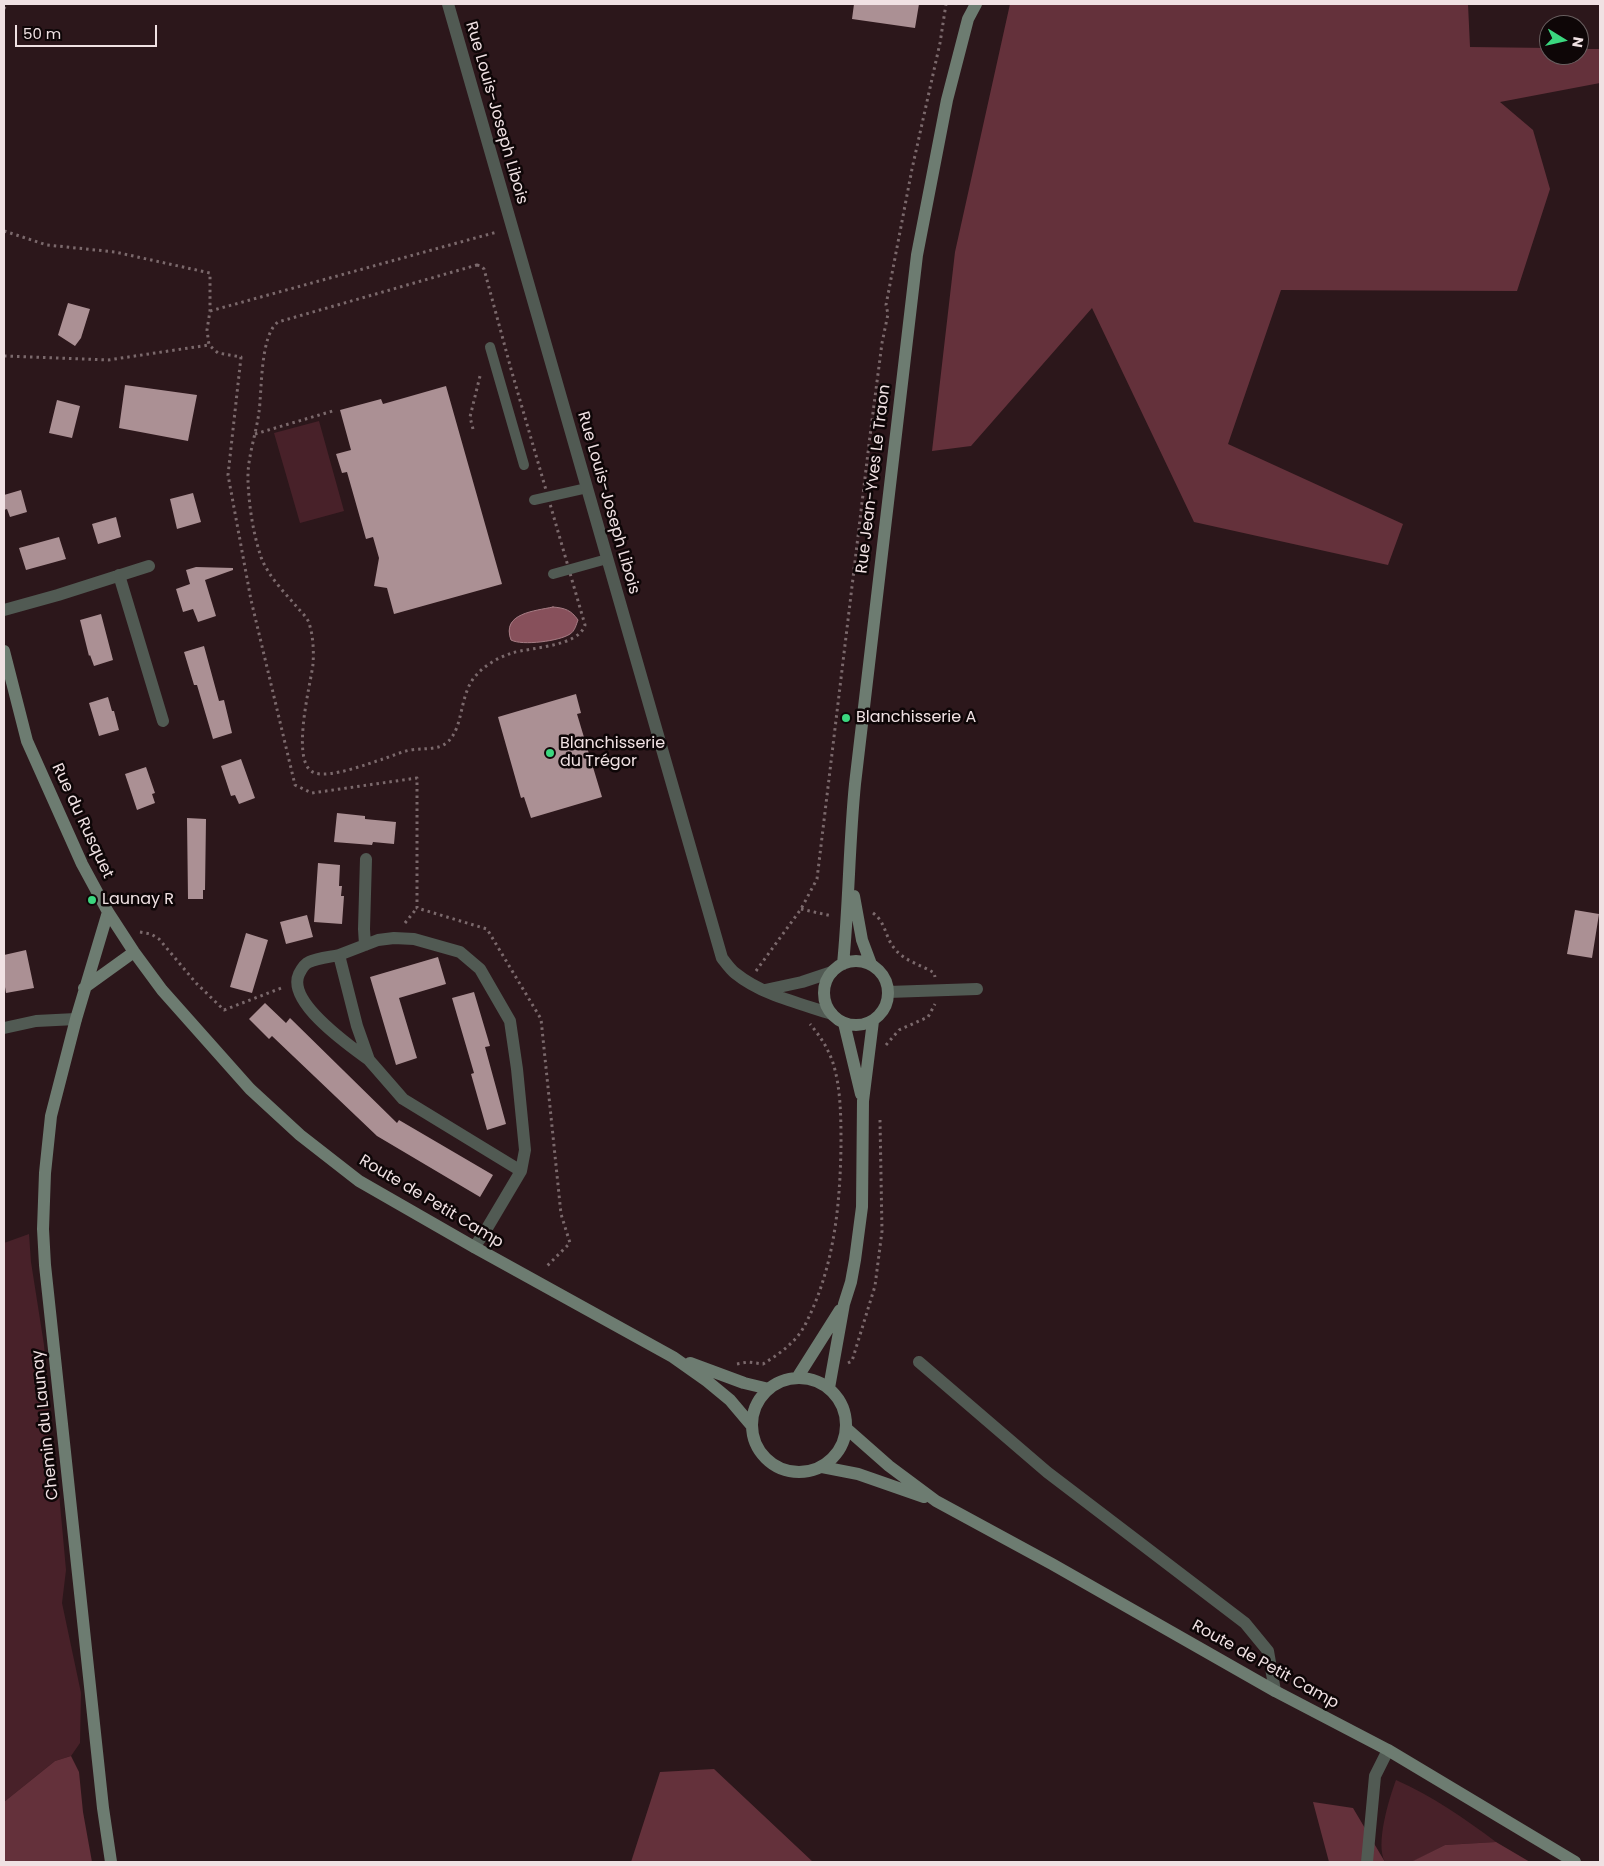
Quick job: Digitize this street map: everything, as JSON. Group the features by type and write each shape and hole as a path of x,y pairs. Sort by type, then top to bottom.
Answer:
{"main road":[{"path":"968,20 969,4"},
{"name":"Rue Jean-Yves Le Traon","path":"843,964 848,915 850,835 855,784 917,255 947,100 968,20 976,4"},
{"name":"Rue du Rusquet","path":"4,651 27,741 82,864 108,912 162,990"},
{"path":"849,869 862,940 871,964 882,974 886,982 888,992 887,1002 883,1011 873,1021 864,1025 844,1023 832,1014 827,1006 824,989 832,972 843,964 857,961 871,964"},
{"name":"Chemin du Launay","path":"108,912 84,988 51,1116 44,1173 45,1265 103,1808 112,1862"},
{"path":"84,988 134,952"},
{"name":"Route de Petit Camp","path":"162,990 250,1089 300,1135 360,1181 474,1247 673,1357 730,1400 752,1426"},
{"path":"829,1388 844,1304 853,1275 862,1207 863,1101 873,1021"},
{"path":"844,1023 863,1101"},
{"path":"798,1378 844,1304"},
{"name":"Route de Petit Camp","path":"673,1357 744,1383 768,1389"},
{"path":"798,1378 815,1381 829,1388 839,1400 845,1414 847,1429 841,1447 834,1457 822,1467 807,1472 792,1472 778,1468 766,1459 757,1446 752,1426 754,1411 761,1397 768,1389 783,1381 798,1378"},
{"name":"Route de Petit Camp","path":"847,1429 889,1466 936,1501 1052,1564 1275,1691 1388,1750 1575,1862"},
{"name":"Route de Petit Camp","path":"822,1467 858,1474 936,1501"}],"street":[{"name":"Rue Louis-Joseph Libois","path":"448,4 722,958 733,972 746,981 782,998 832,1014"},
{"path":"4,610 149,566"},
{"path":"119,575 163,722"},
{"path":"365,945 366,859"},
{"path":"474,1247 521,1170 525,1150 510,1021 480,969 460,952 414,940 394,938 378,940 339,955 308,962 301,969 297,979 303,1001 340,1039 369,1060 403,1099 521,1170"},
{"path":"339,955 357,1026 369,1060"},
{"path":"765,990 802,982 832,972"},
{"path":"888,992 977,989"},
{"path":"4,1028 36,1021 76,1019"},
{"path":"919,1362 1047,1472 1245,1623 1268,1651 1275,1691"},
{"path":"1367,1862 1375,1776 1388,1750"}],"lane":[{"path":"490,347 524,465"},
{"path":"534,500 587,488"},
{"path":"553,574 608,559"}],"path":[{"path":"4,9 6,4"},
{"path":"210,311 512,228"},
{"path":"4,231 47,244 115,252 210,273 210,311 207,330 209,345 218,353 242,357 228,475 251,600 295,785 312,793 416,778 417,908 487,929 541,1019 562,1214 570,1243 544,1268"},
{"path":"470,266 481,266 484,269 511,369 586,625 584,631 576,638 562,643 511,653 482,670 470,684 457,728 448,742 438,748 410,750 332,773 315,773 310,770 306,762 303,741 304,714 313,664 312,635 306,617 266,568 261,557 254,528 248,479 264,358 273,326 278,322 470,266"},
{"path":"4,356 108,360 209,345"},
{"path":"473,429 470,417 480,376 511,369"},
{"path":"255,434 336,410"},
{"path":"137,932 151,934 158,940 196,983 224,1010 278,990 297,979"},
{"path":"882,1049 899,1030 928,1017 934,1008 940,990"}],"shaded area":[{"path":"1010,4 1468,4 1470,47 1539,48 1539,65 1589,65 1589,49 1600,49 1600,83 1500,102 1533,130 1550,189 1517,291 1281,290 1228,444 1403,524 1388,565 1194,522 1092,308 971,446 932,451 955,252"},
{"path":"319,421 344,511 300,523 274,433"},
{"path":"553,607 567,610 578,620 572,633 565,637 541,642 523,643 511,640 509,631 515,619 529,612"},
{"path":"29,1234 31,1262 44,1345 49,1399 48,1433 59,1493 66,1570 62,1603 81,1693 80,1743 71,1756 55,1761 4,1802 4,1243"},
{"path":"71,1756 79,1772 83,1812 92,1862 4,1862 4,1802 55,1761"},
{"path":"714,1769 813,1862 631,1862 660,1772"},
{"path":"1396,1780 1448,1808 1496,1842 1445,1845 1412,1862 1385,1862 1382,1854 1382,1833"},
{"path":"1313,1802 1353,1808 1385,1862 1329,1862"},
{"path":"1496,1842 1530,1862 1411,1862 1445,1845"}],"building":[{"path":"854,4 919,4 915,28 852,19"},
{"path":"68,303 90,309 81,338 75,346 58,335"},
{"path":"125,385 197,395 188,441 119,428"},
{"path":"446,386 502,584 394,614 387,588 374,586 379,558 373,537 366,539 347,472 342,473 336,454 351,450 340,410 381,399 383,404"},
{"path":"57,400 80,406 72,438 49,433"},
{"path":"21,490 27,512 10,517 7,509 4,510 4,495"},
{"path":"193,493 201,522 177,529 170,499"},
{"path":"116,517 121,537 98,544 92,524"},
{"path":"59,537 66,559 26,570 19,548"},
{"path":"196,567 233,568 233,570 205,580 216,616 198,622 193,609 183,612 176,589 190,584 186,570"},
{"path":"101,614 113,660 94,666 89,656 80,620"},
{"path":"204,646 219,701 224,700 232,733 213,739 197,685 194,685 184,652"},
{"name":"Blanchisserie du Trégor","path":"576,694 581,713 577,714 602,797 531,818 524,797 521,798 498,717"},
{"path":"108,697 119,730 99,736 89,703"},
{"path":"241,759 255,798 239,804 235,795 231,796 221,766"},
{"path":"146,767 155,793 152,794 155,803 137,810 125,774"},
{"path":"337,813 365,816 365,819 396,822 394,844 373,842 372,845 334,842"},
{"path":"187,818 206,819 205,890 203,890 203,899 188,899"},
{"path":"318,863 340,865 339,886 342,886 341,896 344,896 342,924 314,922"},
{"path":"1575,910 1599,914 1592,958 1567,954"},
{"path":"307,915 313,937 286,944 280,922"},
{"path":"246,933 268,940 252,993 230,987"},
{"path":"26,950 34,988 6,993 4,955"},
{"path":"438,957 446,984 399,998 417,1058 396,1065 370,977"},
{"path":"474,992 490,1046 485,1047 506,1124 487,1130 471,1074 474,1073 452,998"},
{"path":"265,1003 286,1023 290,1018 397,1123 399,1120 493,1175 480,1197 377,1136 272,1036 269,1039 249,1019"}],"place":[{"name":"Blanchisserie A","path":"846,718"},
{"name":"Blanchisserie du Trégor","path":"550,753"},
{"name":"Launay R","path":"92,900"}]}
